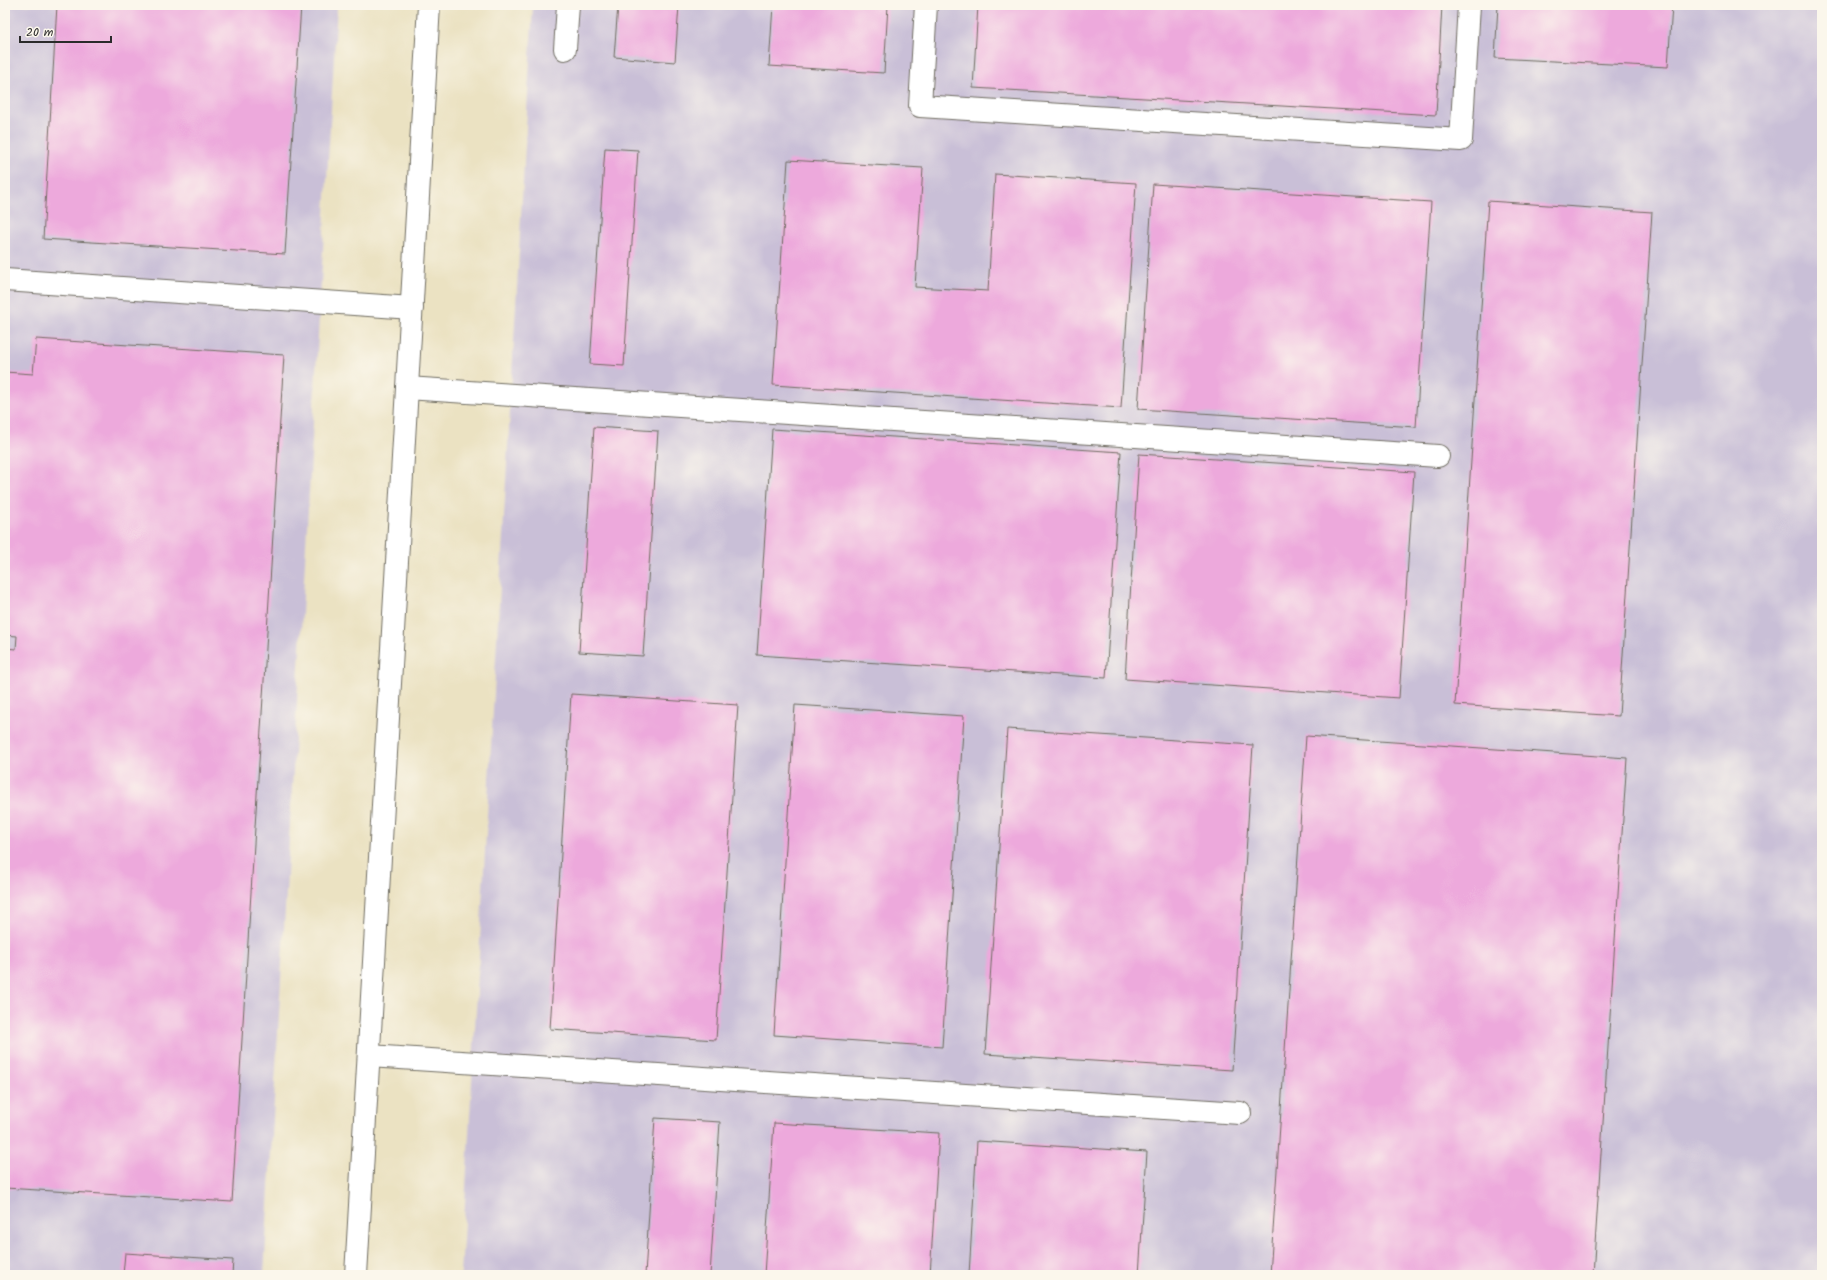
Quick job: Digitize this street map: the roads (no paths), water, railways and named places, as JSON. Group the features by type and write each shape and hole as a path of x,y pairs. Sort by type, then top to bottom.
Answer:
{"street":[{"path":"356,1275 429,5"},
{"path":"565,49 568,5"},
{"path":"926,5 920,106 1461,140 1469,5"},
{"path":"5,280 412,308"},
{"path":"407,388 1438,456"},
{"path":"369,1056 1240,1113"}]}
